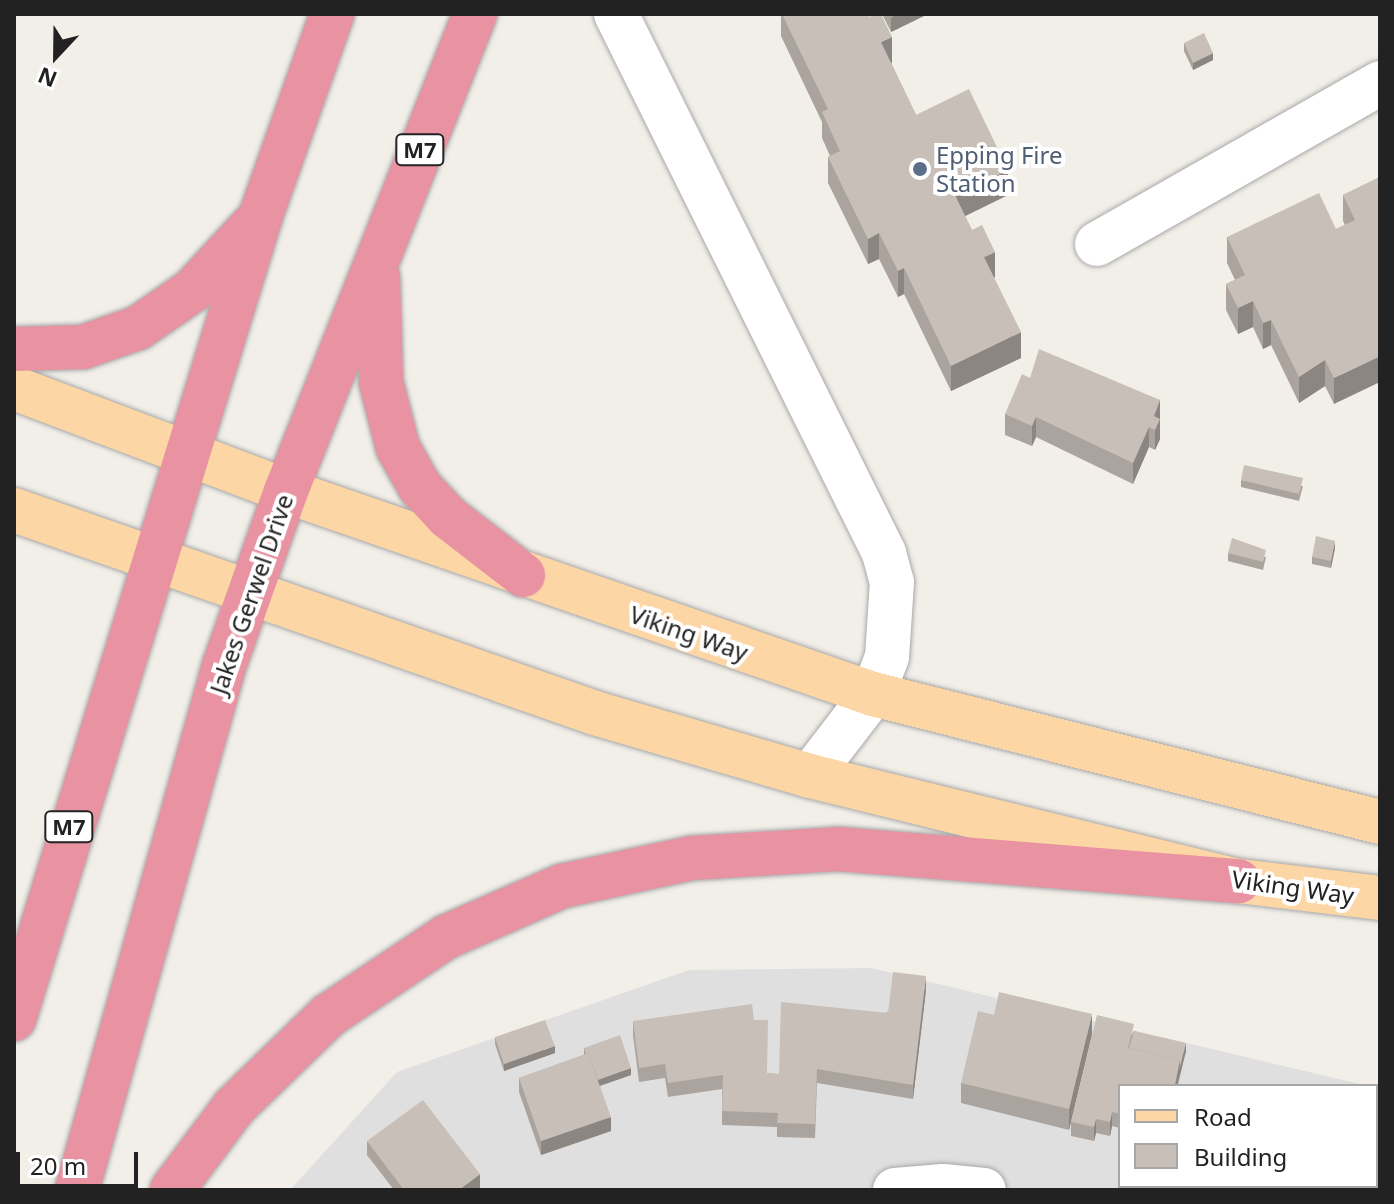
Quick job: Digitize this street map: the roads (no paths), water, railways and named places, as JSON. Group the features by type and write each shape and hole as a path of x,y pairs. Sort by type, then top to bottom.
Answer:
{"highway":[{"name":"M7","path":"14,1019 261,215 334,14"},
{"name":"Jakes Gerwel Drive","path":"77,1190 248,595 378,251 475,14"},
{"path":"14,349 83,347 138,328 193,290 261,215"},
{"path":"378,251 381,382 393,439 410,472 440,509 523,575"},
{"path":"172,1190 234,1107 329,1015 446,937 562,886 692,858 838,849 1239,881"}],"main road":[{"name":"Viking Way","path":"14,388 286,491 873,694 1380,822"},
{"name":"Viking Way","path":"14,510 152,562 595,713 810,776 1239,881 1380,898"}],"street":[{"path":"616,14 884,553 892,582 891,628 873,694 810,776"},
{"path":"1097,244 1380,83"},
{"path":"895,1190 984,1190"}],"place":[{"name":"Epping Fire Station","path":"920,169"}]}
